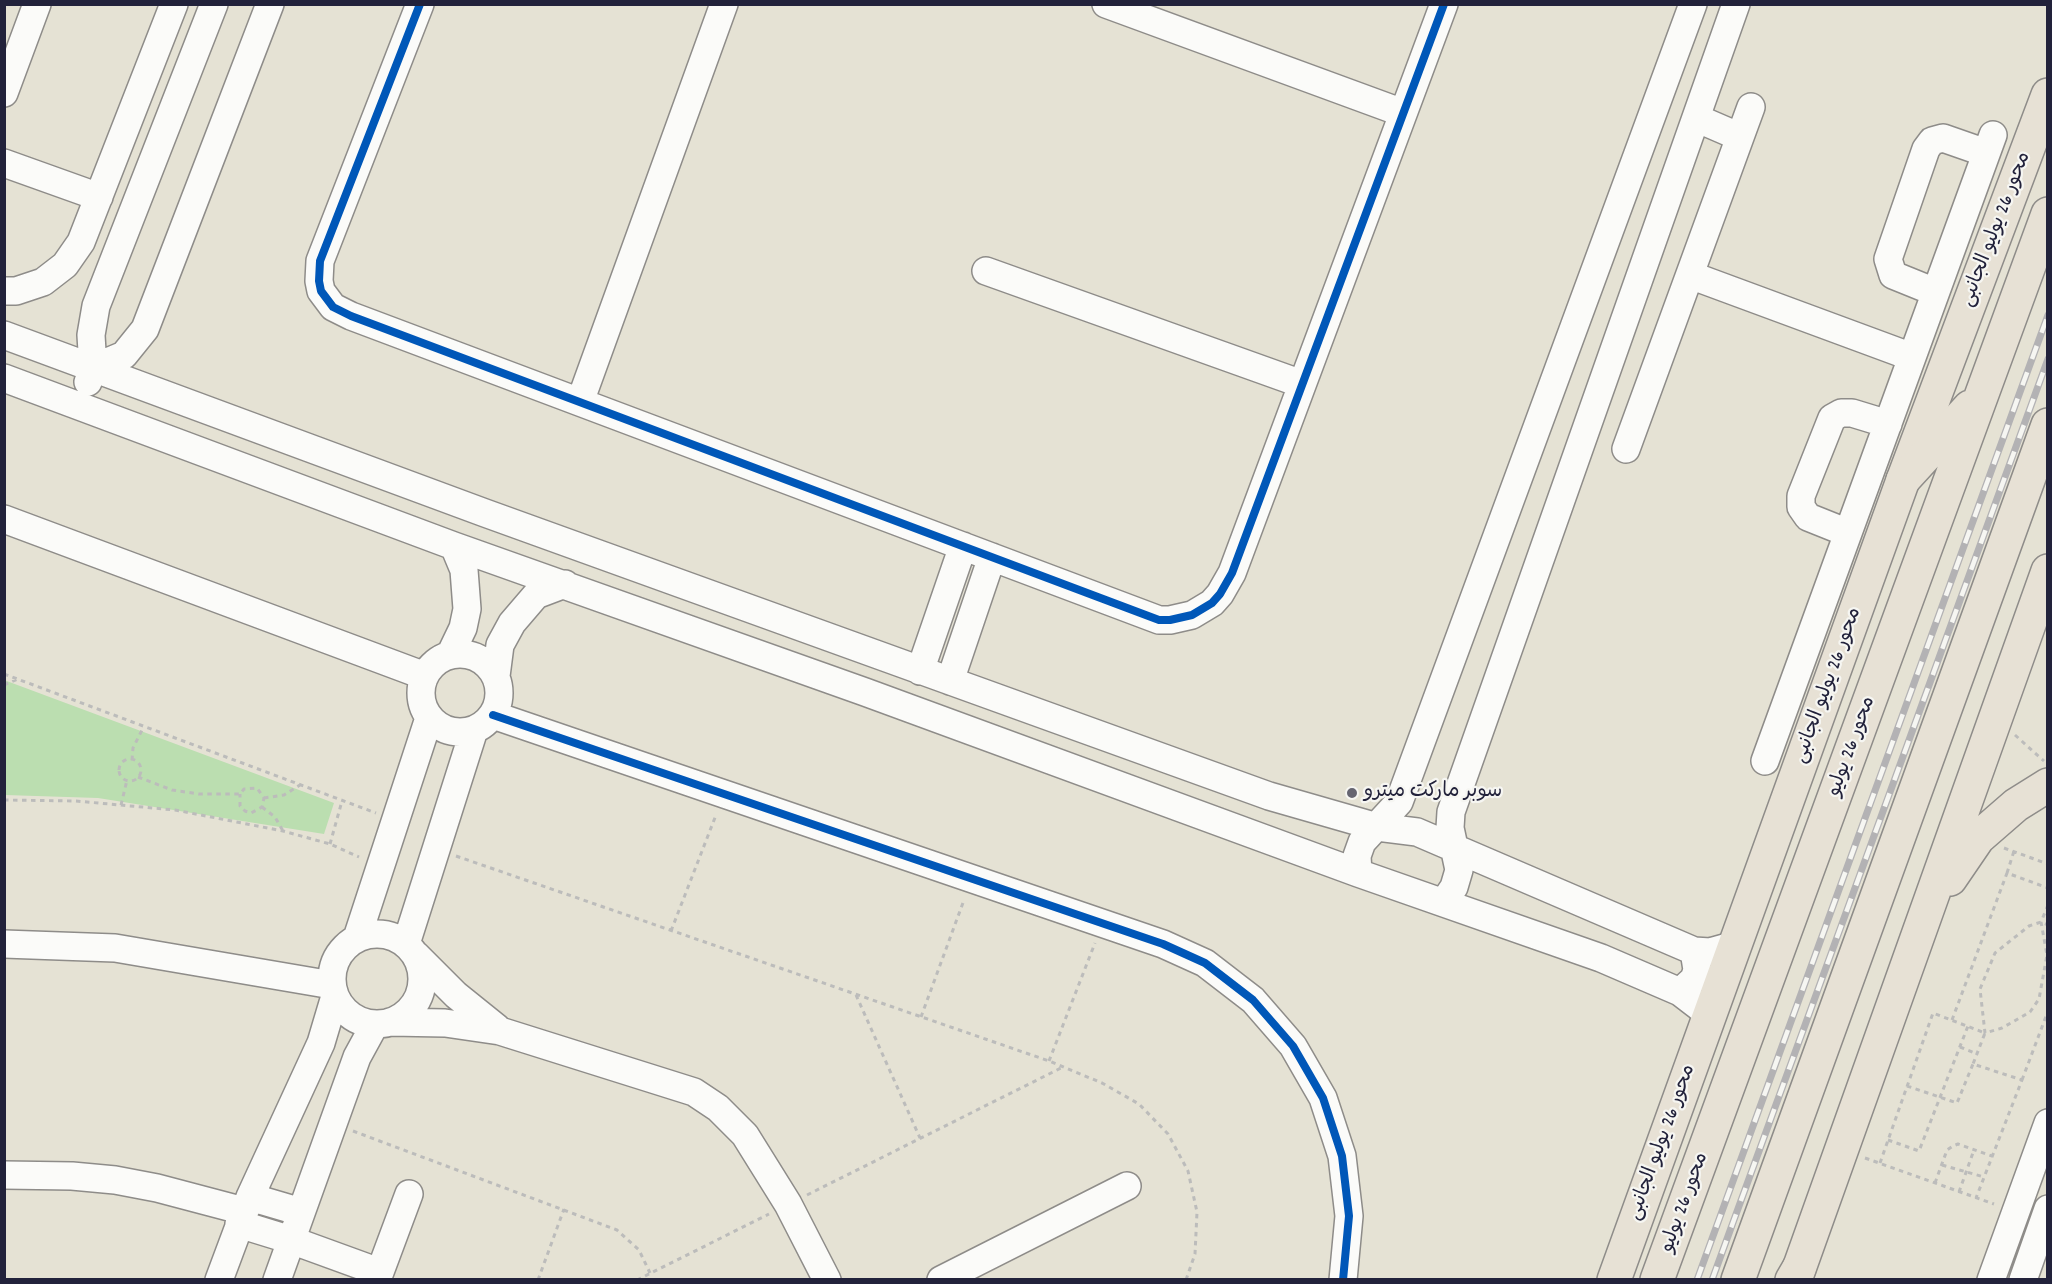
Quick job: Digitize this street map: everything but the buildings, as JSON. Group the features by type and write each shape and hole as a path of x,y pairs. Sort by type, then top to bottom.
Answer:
{"main road":[{"name":"محور 26 يوليو الجانبى","path":"1614,1280 1903,480 2048,95"},
{"name":"محور 26 يوليو","path":"1658,1280 2048,214"},
{"path":"1903,480 1981,395"},
{"path":"1738,1280 2048,425"},
{"path":"1795,1276 1843,1150 1922,920 2048,571"},
{"path":"1922,920 1978,838 2016,804 2048,785"}],"street":[{"path":"4,93 37,4"},
{"path":"4,291 16,291 43,282 65,265 81,242 174,4"},
{"path":"80,406 93,368 91,335 96,306 214,4"},
{"path":"93,368 124,355 146,329 270,4"},
{"path":"420,4 320,261 321,291 333,307 341,313 1159,620 1181,619 1202,610 1220,594 1232,573 1444,4"},
{"path":"580,402 724,4"},
{"path":"1106,4 1403,113"},
{"path":"1358,873 1357,856 1362,842 1399,802 1693,4"},
{"path":"1444,902 1454,887 1459,870 1450,828 1452,812 1736,4"},
{"path":"1626,449 1751,107"},
{"path":"1696,118 1740,137"},
{"path":"1765,761 1989,144 1943,138 1932,141 1926,149 1888,259 1893,275 1935,292"},
{"path":"4,163 99,197"},
{"path":"986,271 1302,384"},
{"path":"1690,275 1912,357"},
{"path":"4,335 920,671 1269,796 1377,827 1418,832 1694,951 1710,952 1735,945"},
{"path":"4,378 454,546 566,584 1358,873 1601,958 1680,992 1710,1015"},
{"path":"1848,533 1808,517 1802,507 1801,496 1829,423 1836,415 1852,413 1888,424"},
{"path":"4,519 425,676"},
{"path":"450,655 463,628 466,609 465,570 454,546"},
{"path":"920,671 963,546"},
{"path":"950,681 992,557"},
{"path":"277,1280 357,1057 382,1023 410,1008 422,987 422,970 411,949 436,849 483,723 499,696 496,676 500,645 512,623 536,595 566,584"},
{"path":"496,676 488,665 477,658 464,654 450,655 431,667 425,676 421,697 429,718 445,730 464,732 483,723 724,794 1163,944 1205,963 1253,1000 1293,1046 1323,1098 1342,1156 1349,1216 1343,1280"},
{"path":"357,938 429,718"},
{"path":"219,1280 245,1211 321,1043 333,991 332,971 337,957 345,946 357,938 382,933 411,949 456,995 500,1031"},
{"path":"4,944 115,948 333,991 351,1016 382,1023 445,1023 500,1031 694,1092 718,1108 744,1135 788,1204 827,1280"},
{"path":"1680,992 1694,979 1697,970 1694,951"},
{"path":"1991,1280 2048,1123"},
{"path":"4,1174 115,1180 245,1211 301,1212"},
{"path":"941,1280 1127,1186"},
{"path":"245,1211 291,1240 378,1276 409,1194"},
{"path":"2023,1280 2048,1209"}],"path":[{"path":"4,674 143,728 395,820"},
{"path":"4,685 18,678"},
{"path":"1995,717 2048,764"},
{"path":"138,777 140,769 132,760 133,748 143,728"},
{"path":"127,780 118,770 123,761 132,760"},
{"path":"127,780 138,777 185,792 240,794"},
{"path":"120,805 127,780"},
{"path":"264,798 284,795 300,785"},
{"path":"256,788 264,798 262,807 251,813 245,811 238,800 244,789 256,788"},
{"path":"671,931 724,794"},
{"path":"4,800 175,810 283,831 330,844 380,866"},
{"path":"330,844 342,801"},
{"path":"262,807 275,817 283,831"},
{"path":"1978,838 2048,864"},
{"path":"436,849 1049,1061 1102,1083 1138,1104 1168,1134 1188,1171 1197,1212 1195,1254 1186,1280"},
{"path":"1952,1020 2014,851"},
{"path":"2007,873 2048,888"},
{"path":"921,1017 972,879"},
{"path":"1880,1163 1933,1013 1985,1033 2002,1028 2030,1012 2039,999 2047,955 2041,922 2048,905"},
{"path":"1906,1086 1957,1103 1985,1033 1980,988 1995,953 2010,939 2041,922"},
{"path":"2041,922 2048,925"},
{"path":"1049,1061 1103,924"},
{"path":"2042,988 2048,991"},
{"path":"856,994 920,1138"},
{"path":"1976,1198 2048,1011"},
{"path":"1888,1140 1919,1151 1968,1026"},
{"path":"1960,1047 1977,1054"},
{"path":"1973,1064 2022,1080"},
{"path":"640,1279 1063,1067"},
{"path":"333,1123 608,1226 625,1236 639,1250 651,1273"},
{"path":"1935,1183 1947,1150 1953,1146 1958,1144 1992,1156"},
{"path":"1843,1150 2016,1212"},
{"path":"1959,1192 1974,1150"},
{"path":"1942,1164 1984,1177"},
{"path":"538,1280 564,1209"}],"green space":[{"path":"4,680 334,803 324,834 98,798 5,795"}],"railway":[{"path":"1697,1280 2048,315"},
{"path":"1712,1280 2048,359"}],"cycle path":[{"path":"420,4 320,261 321,291 333,307 351,316 1159,620 1192,615 1212,603 1232,573 1444,4"},
{"path":"493,715 1163,944 1205,963 1253,1000 1293,1046 1323,1098 1342,1156 1349,1216 1343,1280"}],"place":[{"name":"سوبر ماركت ميترو","path":"1352,793"}]}
